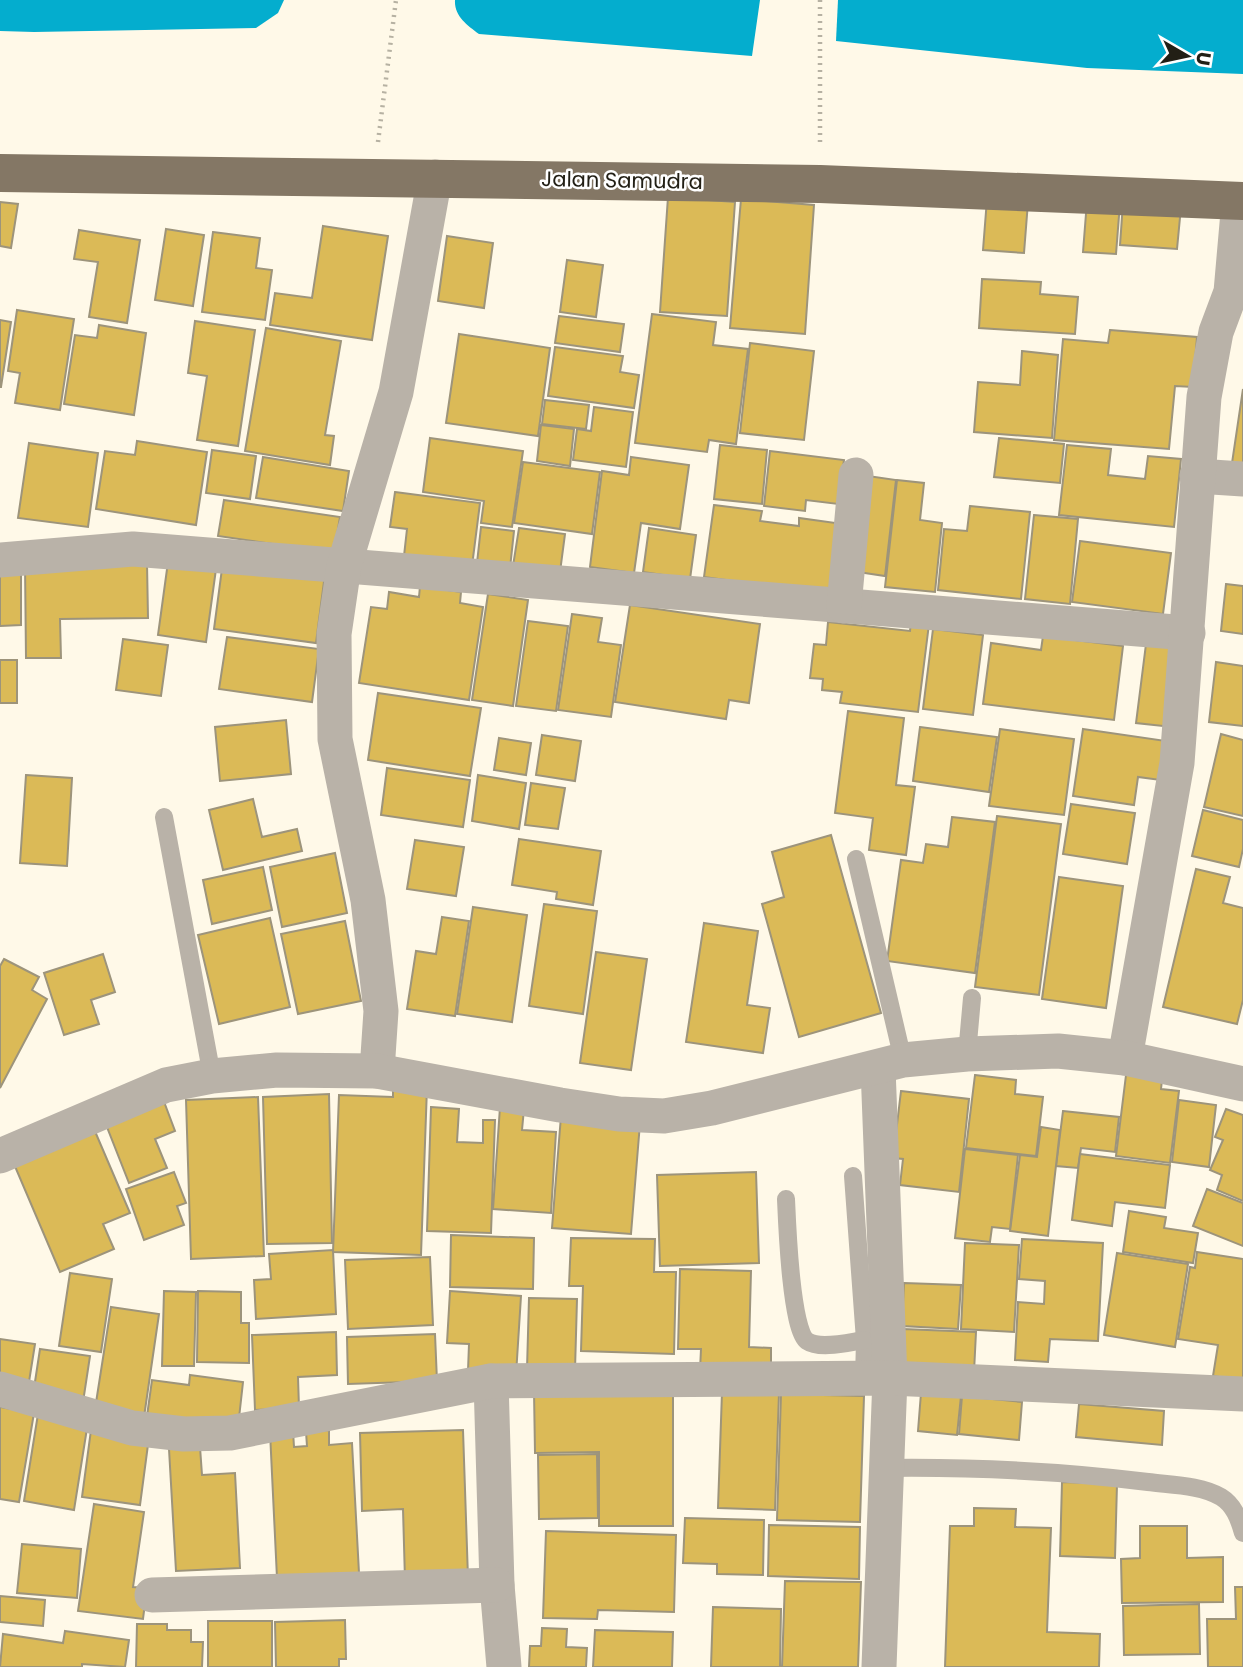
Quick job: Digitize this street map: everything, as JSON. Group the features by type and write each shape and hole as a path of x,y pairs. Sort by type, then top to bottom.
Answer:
{"main road":[{"name":"Jalan Samudra","path":"0,173 820,184 1241,201"}],"street":[{"path":"377,1071 381,1011 368,900 335,739 334,634 344,566 396,392 435,177"},
{"path":"1125,1058 1177,763 1204,397 1216,332 1231,292 1241,201"},
{"path":"845,606 856,475"},
{"path":"1197,476 1243,479"},
{"path":"0,560 133,549 1188,633"},
{"path":"0,1156 166,1085 212,1076 276,1070 377,1071 560,1105 619,1114 664,1115 712,1108 891,1064 967,1054 1058,1051 1125,1058 1243,1084"},
{"path":"879,1667 886,1468 877,1378 891,1064"},
{"path":"0,1389 132,1428 207,1434 230,1433 491,1381 877,1378 1243,1394"},
{"path":"491,1381 497,1585 504,1667"},
{"path":"152,1595 497,1585"}],"lane":[{"path":"164,817 212,1076"},
{"path":"856,859 891,1064"},
{"path":"967,1054 972,998"},
{"path":"853,1176 865,1340 877,1378"},
{"path":"786,1199 796,1316 802,1336 807,1341 821,1344 865,1340"},
{"path":"886,1468 960,1467 1102,1476 1201,1490 1228,1501 1243,1532"}],"path":[{"path":"374,176 396,0"},
{"path":"820,0 820,184"}],"water":[{"path":"0,0 284,0 278,13 256,28 34,32 0,31"},
{"path":"455,0 760,0 752,56 479,34 459,15"},
{"path":"838,0 1243,0 1243,74 1087,68 836,41"}],"building":[{"path":"668,197 735,202 727,316 660,312"},
{"path":"741,199 814,205 805,334 730,328"},
{"path":"987,199 1028,202 1024,253 983,250"},
{"path":"1087,201 1120,203 1116,254 1083,252"},
{"path":"0,202 18,204 11,248 0,246"},
{"path":"1123,203 1181,207 1177,249 1120,245"},
{"path":"323,226 388,236 372,340 270,325 275,293 312,298"},
{"path":"166,229 204,235 193,306 155,300"},
{"path":"79,230 140,240 127,323 89,317 98,262 74,259"},
{"path":"213,232 260,238 256,268 272,270 265,320 202,312"},
{"path":"447,236 493,243 484,308 438,301"},
{"path":"567,260 603,265 596,317 560,312"},
{"path":"982,279 1041,282 1040,294 1078,297 1075,334 979,328"},
{"path":"17,310 74,319 60,410 15,403 20,373 8,371"},
{"path":"652,314 716,322 713,345 748,349 736,444 709,440 707,452 635,443"},
{"path":"559,316 624,324 620,352 555,343"},
{"path":"0,320 11,322 1,387 0,387"},
{"path":"195,321 255,330 238,446 197,440 207,376 188,373"},
{"path":"99,325 146,333 134,415 64,404 75,335 97,338"},
{"path":"266,328 341,341 325,435 334,436 330,465 245,451"},
{"path":"1110,330 1197,337 1193,387 1175,386 1169,449 1054,440 1063,339 1108,343"},
{"path":"459,334 550,348 538,436 446,423"},
{"path":"750,343 814,351 804,440 740,433"},
{"path":"555,347 623,356 620,372 639,375 634,408 548,396"},
{"path":"1022,351 1058,355 1052,438 974,432 978,382 1020,385"},
{"path":"1243,389 1243,464 1232,463"},
{"path":"545,400 589,405 586,429 542,424"},
{"path":"594,407 633,412 626,467 573,460 577,429 591,431"},
{"path":"541,425 574,429 570,466 537,461"},
{"path":"430,438 523,451 512,527 481,523 484,501 423,492"},
{"path":"999,438 1064,444 1060,483 994,477"},
{"path":"137,441 207,452 196,525 96,509 105,451 135,455"},
{"path":"29,443 98,453 88,527 18,518"},
{"path":"720,445 767,450 762,504 714,499"},
{"path":"1067,445 1111,449 1108,475 1145,479 1148,456 1181,459 1174,527 1059,515"},
{"path":"212,450 256,456 250,499 206,493"},
{"path":"770,451 844,460 838,504 806,500 805,511 764,506"},
{"path":"263,457 349,471 343,511 256,498"},
{"path":"631,457 689,465 680,529 641,523 634,573 590,567 602,471 629,475"},
{"path":"523,462 600,472 592,534 514,523"},
{"path":"861,475 896,480 885,576 851,571"},
{"path":"897,480 924,483 920,520 942,523 935,592 885,587"},
{"path":"395,492 480,503 472,566 404,556 407,529 390,527"},
{"path":"224,500 340,517 334,553 218,536"},
{"path":"714,505 762,511 760,521 799,526 799,518 843,524 842,596 704,577"},
{"path":"970,506 1030,512 1021,599 938,590 944,529 967,531"},
{"path":"1034,515 1078,519 1070,604 1025,599"},
{"path":"481,527 514,531 510,568 477,563"},
{"path":"519,528 565,534 560,572 513,566"},
{"path":"649,528 696,535 690,579 643,572"},
{"path":"1080,541 1171,553 1163,614 1072,602"},
{"path":"223,561 325,574 316,643 214,629"},
{"path":"168,562 216,569 206,642 158,635"},
{"path":"147,563 148,618 60,619 61,658 26,658 25,564"},
{"path":"0,567 21,567 21,625 0,626"},
{"path":"1226,584 1243,586 1243,634 1221,631"},
{"path":"420,586 461,592 460,603 483,607 469,700 359,683 371,607 387,609 389,592 419,597"},
{"path":"488,594 528,600 513,706 472,700"},
{"path":"630,605 760,624 749,703 729,700 726,719 615,702"},
{"path":"572,614 602,618 598,642 621,645 611,717 558,710"},
{"path":"528,621 568,626 556,711 516,706"},
{"path":"828,622 910,631 911,622 929,624 918,712 840,703 842,692 822,690 823,679 810,678 814,644 826,645"},
{"path":"933,629 983,635 973,715 923,709"},
{"path":"1043,636 1123,646 1114,720 983,704 991,643 1041,650"},
{"path":"227,637 319,649 312,702 219,689"},
{"path":"123,639 168,645 161,696 116,690"},
{"path":"1146,644 1182,648 1172,727 1136,723"},
{"path":"0,660 17,660 17,703 0,703"},
{"path":"1216,662 1243,666 1243,726 1209,722"},
{"path":"378,693 481,708 470,776 368,760"},
{"path":"848,711 904,718 896,785 915,787 906,855 869,850 873,818 835,813"},
{"path":"286,720 291,774 220,781 215,727"},
{"path":"920,727 997,737 989,792 913,781"},
{"path":"1000,729 1074,739 1064,815 989,806"},
{"path":"1083,729 1166,741 1160,780 1138,777 1134,805 1073,796"},
{"path":"1221,734 1243,740 1243,816 1204,807"},
{"path":"542,735 581,741 575,781 536,775"},
{"path":"499,738 531,743 526,775 494,770"},
{"path":"387,768 470,780 463,827 381,815"},
{"path":"26,775 72,778 67,866 20,863"},
{"path":"478,775 526,783 519,829 472,821"},
{"path":"531,783 565,788 558,829 525,825"},
{"path":"253,799 262,837 297,829 302,851 223,870 209,810"},
{"path":"1071,804 1135,813 1127,864 1063,854"},
{"path":"1203,810 1243,820 1243,849 1239,867 1192,856"},
{"path":"997,816 1061,824 1039,995 975,987"},
{"path":"952,817 995,822 975,973 887,961 901,860 923,863 926,844 948,847"},
{"path":"831,835 881,1013 799,1037 762,904 784,897 772,852"},
{"path":"519,839 601,851 593,905 556,899 557,892 512,885"},
{"path":"415,840 464,847 456,896 407,889"},
{"path":"335,853 347,913 282,927 270,867"},
{"path":"263,867 272,910 212,924 203,880"},
{"path":"1196,869 1230,877 1223,903 1243,908 1243,1000 1237,1024 1163,1007"},
{"path":"1059,877 1123,886 1106,1008 1042,999"},
{"path":"544,904 597,911 583,1014 529,1006"},
{"path":"473,907 527,915 512,1022 457,1014"},
{"path":"442,917 469,921 455,1016 407,1009 416,951 436,954"},
{"path":"270,918 290,1007 219,1024 198,935"},
{"path":"345,921 361,1001 298,1014 281,934"},
{"path":"704,923 758,931 747,1005 770,1008 763,1053 686,1042"},
{"path":"596,952 647,959 631,1070 580,1063"},
{"path":"103,954 115,992 91,1000 99,1024 64,1035 44,973"},
{"path":"4,959 39,977 32,990 47,999 0,1088 0,966"},
{"path":"1127,1067 1163,1071 1161,1089 1179,1091 1170,1163 1116,1156"},
{"path":"975,1075 1016,1080 1015,1094 1043,1097 1036,1156 966,1148"},
{"path":"393,1086 427,1087 421,1255 333,1252 339,1095 393,1097"},
{"path":"901,1091 969,1099 959,1192 900,1185 903,1159 893,1158"},
{"path":"329,1094 332,1243 267,1244 263,1097"},
{"path":"258,1097 264,1256 191,1259 186,1100"},
{"path":"163,1099 175,1131 155,1139 167,1168 129,1183 105,1122"},
{"path":"1179,1100 1216,1105 1209,1167 1172,1162"},
{"path":"431,1107 459,1109 457,1142 483,1143 483,1120 495,1120 491,1233 427,1231"},
{"path":"500,1107 524,1109 522,1130 556,1132 551,1213 493,1209"},
{"path":"1226,1109 1243,1115 1243,1201 1217,1190 1222,1175 1210,1170 1223,1140 1215,1137"},
{"path":"1063,1111 1119,1117 1115,1152 1081,1148 1078,1168 1056,1166"},
{"path":"561,1116 640,1123 631,1234 552,1228"},
{"path":"91,1122 130,1213 103,1224 114,1249 60,1272 11,1157"},
{"path":"1041,1127 1060,1130 1048,1236 1010,1231 1020,1155 1037,1157"},
{"path":"965,1149 1018,1155 1010,1229 992,1227 990,1242 955,1238"},
{"path":"1080,1154 1170,1165 1165,1208 1115,1202 1112,1226 1072,1220"},
{"path":"174,1172 186,1203 177,1206 184,1225 144,1240 126,1189"},
{"path":"756,1172 759,1263 660,1266 657,1175"},
{"path":"1207,1189 1243,1203 1243,1246 1193,1226"},
{"path":"1129,1211 1166,1217 1164,1228 1198,1233 1193,1263 1123,1252"},
{"path":"451,1235 534,1238 533,1289 450,1287"},
{"path":"571,1238 655,1239 654,1272 676,1272 674,1354 581,1351 583,1286 569,1286"},
{"path":"1022,1239 1103,1243 1098,1341 1050,1339 1048,1362 1015,1360 1018,1302 1044,1304 1045,1281 1019,1279"},
{"path":"965,1243 1019,1245 1014,1332 961,1329"},
{"path":"333,1250 336,1314 256,1319 254,1280 271,1279 269,1254"},
{"path":"1197,1252 1243,1259 1243,1381 1213,1376 1218,1345 1178,1339 1190,1267 1195,1268"},
{"path":"1117,1253 1188,1264 1175,1347 1104,1335"},
{"path":"430,1257 433,1325 348,1329 345,1260"},
{"path":"680,1269 751,1271 749,1347 771,1348 771,1373 700,1370 701,1349 678,1349"},
{"path":"70,1273 112,1279 101,1352 59,1346"},
{"path":"904,1283 961,1285 958,1329 902,1326"},
{"path":"164,1291 196,1292 194,1366 162,1366"},
{"path":"198,1291 241,1292 241,1323 249,1323 249,1363 197,1362"},
{"path":"450,1291 521,1296 516,1375 468,1371 469,1344 447,1343"},
{"path":"529,1298 577,1299 575,1370 527,1369"},
{"path":"111,1307 159,1314 144,1417 95,1409"},
{"path":"903,1329 976,1332 974,1372 902,1368"},
{"path":"336,1332 337,1375 298,1377 299,1408 255,1410 252,1335"},
{"path":"435,1334 437,1381 348,1384 347,1337"},
{"path":"0,1339 35,1344 29,1382 0,1378"},
{"path":"40,1349 90,1356 83,1402 33,1395"},
{"path":"190,1375 243,1382 238,1427 147,1416 152,1380 189,1385"},
{"path":"673,1390 673,1526 599,1526 599,1452 535,1453 534,1391"},
{"path":"722,1392 779,1393 775,1510 718,1508"},
{"path":"921,1393 961,1396 957,1435 918,1431"},
{"path":"781,1394 864,1396 860,1522 777,1520"},
{"path":"962,1396 1022,1402 1019,1440 959,1434"},
{"path":"1079,1404 1164,1411 1162,1445 1076,1437"},
{"path":"0,1407 34,1413 19,1502 0,1499"},
{"path":"38,1414 88,1422 74,1510 24,1501"},
{"path":"91,1430 149,1437 140,1505 82,1497"},
{"path":"329,1430 329,1445 352,1443 359,1573 277,1578 270,1432 293,1431 294,1447 307,1446 306,1432"},
{"path":"463,1430 468,1578 405,1580 403,1509 362,1511 360,1433"},
{"path":"200,1447 202,1475 235,1473 240,1568 176,1571 169,1449"},
{"path":"597,1454 598,1518 539,1519 538,1455"},
{"path":"1062,1482 1117,1484 1115,1558 1060,1556"},
{"path":"94,1504 144,1512 133,1587 147,1588 143,1619 78,1611"},
{"path":"974,1508 1016,1509 1015,1527 1051,1528 1047,1632 1100,1634 1099,1667 945,1667 950,1526 974,1526"},
{"path":"685,1518 764,1520 763,1575 717,1574 717,1564 683,1563"},
{"path":"769,1525 860,1527 859,1579 768,1576"},
{"path":"1140,1526 1187,1526 1187,1558 1223,1557 1223,1602 1122,1603 1121,1559 1140,1558"},
{"path":"546,1531 676,1535 674,1612 598,1610 597,1619 543,1618"},
{"path":"22,1544 81,1549 77,1598 17,1593"},
{"path":"785,1581 861,1582 858,1667 782,1667"},
{"path":"1235,1587 1243,1587 1243,1667 1208,1667 1207,1619 1236,1619"},
{"path":"0,1596 45,1600 43,1626 0,1622"},
{"path":"1199,1604 1200,1654 1124,1655 1123,1606"},
{"path":"713,1607 781,1609 780,1667 711,1667"},
{"path":"345,1620 346,1659 339,1659 339,1667 276,1667 275,1622"},
{"path":"208,1621 272,1621 272,1667 208,1667"},
{"path":"137,1624 167,1624 167,1630 191,1630 191,1642 203,1642 202,1667 136,1667"},
{"path":"542,1628 567,1629 566,1647 587,1648 586,1667 529,1667 530,1646 541,1646"},
{"path":"595,1630 673,1632 672,1667 593,1667"},
{"path":"65,1631 129,1640 125,1667 82,1664 82,1667 0,1667 3,1634 63,1643"}]}
